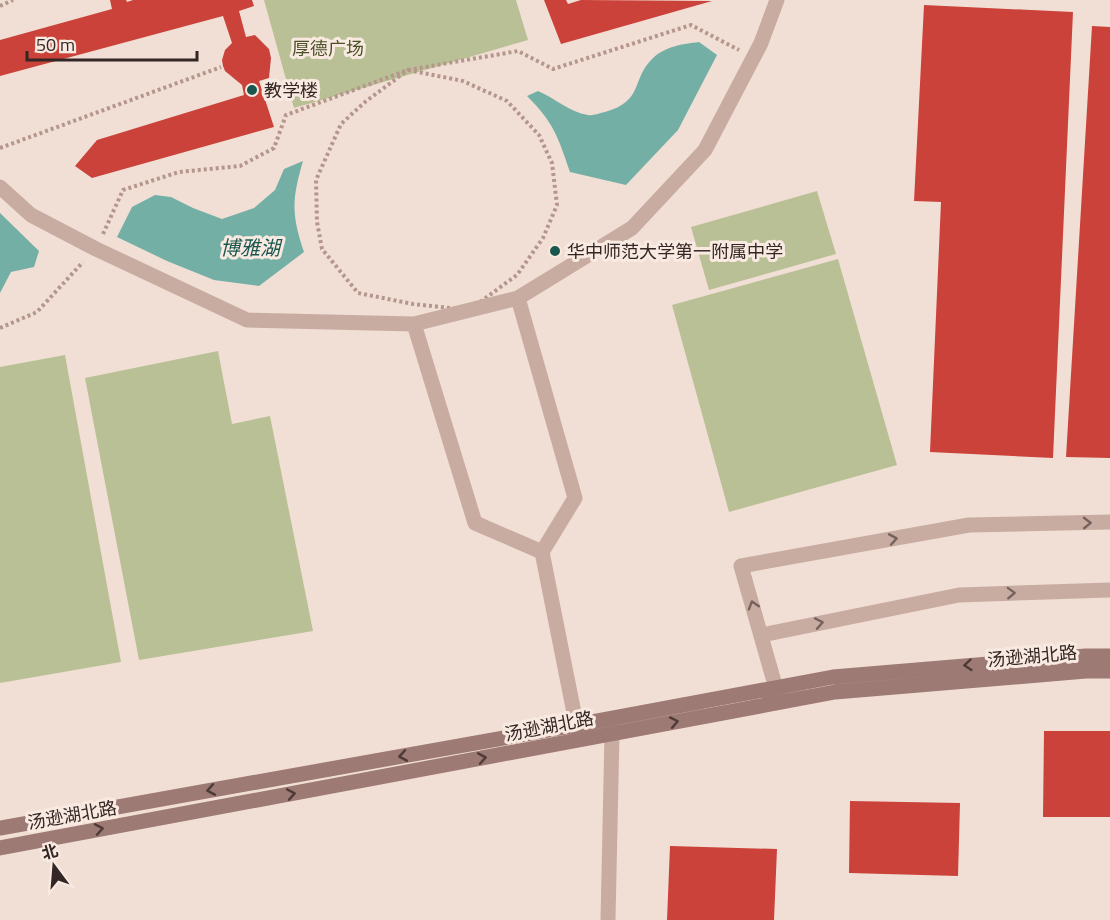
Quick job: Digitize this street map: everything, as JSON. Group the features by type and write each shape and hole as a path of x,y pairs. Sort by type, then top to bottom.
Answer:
{"main road":[{"name":"汤逊湖北路","path":"0,848 611,725 778,694 833,676 1110,656"},
{"name":"汤逊湖北路","path":"778,694 835,692 1086,671 1110,671"},
{"name":"汤逊湖北路","path":"0,828 578,733"}],"street":[{"path":"0,187 31,215 96,249 248,320 414,324 518,298 632,228 705,150 753,58 777,0"},
{"path":"518,298 575,498 542,552 578,733"},
{"path":"414,324 475,523 542,552"},
{"path":"778,694 741,566 969,525 1110,522"},
{"path":"762,635 959,595 1110,590"},
{"path":"608,920 611,725"}],"path":[{"path":"0,6 13,0"},
{"path":"0,328 37,312 96,249 123,190 179,172 240,166 274,148 286,115 408,70 518,51 552,69 691,26 753,58"},
{"path":"0,148 222,67"},
{"path":"408,70 463,81 507,101 539,135 552,163 557,205 543,238 517,275 469,310 413,304 358,292 322,249 316,222 316,180 341,124 365,102 408,70"}],"green space":[{"name":"厚德广场","path":"264,0 516,0 528,40 294,108"},
{"path":"817,191 836,254 709,290 691,227"},
{"path":"838,259 897,465 729,512 672,305"},
{"path":"218,351 232,424 270,416 313,631 139,660 85,378"},
{"path":"65,355 121,662 0,683 0,367"}],"water":[{"path":"699,42 717,55 678,130 626,185 570,172 554,131 527,96 538,91 581,113 592,115 605,112 626,102 646,67 657,55 674,46"},
{"name":"博雅湖","path":"303,161 294,206 304,252 259,286 214,280 117,237 132,207 155,195 171,197 222,219 254,208 275,190 284,169"},
{"path":"0,213 39,251 34,267 11,272 0,293"}],"building":[{"name":"教学楼","path":"110,0 126,0 127,2 133,0 252,0 254,6 239,11 246,37 255,35 269,49 271,58 269,78 259,81 274,127 92,178 75,166 97,140 244,95 242,85 225,71 223,66 225,50 232,43 223,16 0,76 0,40 112,9"},
{"path":"544,0 566,0 568,4 581,0 712,1 561,44"},
{"path":"924,5 1073,12 1053,458 930,452 941,202 914,201"},
{"path":"1092,26 1110,27 1110,458 1066,457"},
{"path":"1044,731 1110,731 1110,817 1043,817"},
{"path":"850,801 960,803 958,876 849,873"},
{"path":"670,846 777,849 774,920 667,920"}],"place":[{"name":"教学楼","path":"252,90"},
{"name":"华中师范大学第一附属中学","path":"555,251"}]}
